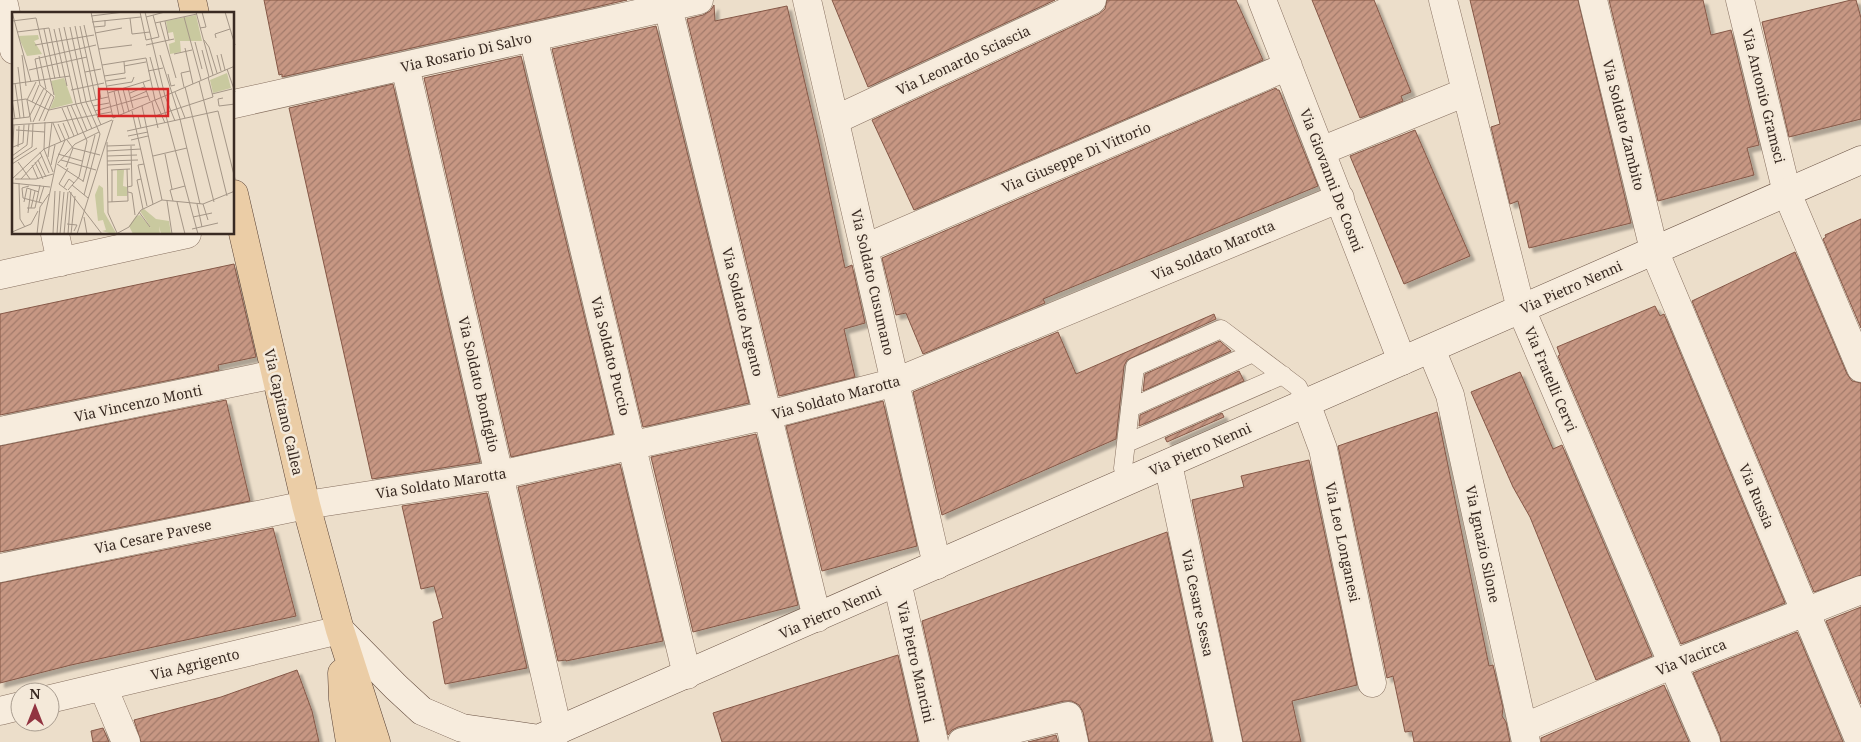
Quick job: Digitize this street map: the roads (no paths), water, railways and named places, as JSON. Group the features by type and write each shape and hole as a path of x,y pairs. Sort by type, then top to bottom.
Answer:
{"main road":[{"name":"Via Capitano Callea","path":"235,204 237,223 276,374 306,505 340,630 376,742"},
{"name":"Via Capitano Callea","path":"340,630 343,699 350,742"}],"street":[{"path":"3,0 12,41"},
{"name":"Via Rosario Di Salvo","path":"235,104 698,0"},
{"name":"Via Soldato Cusumano","path":"807,0 937,565"},
{"name":"Via Leonardo Sciascia","path":"835,120 1092,0"},
{"name":"Via Giovanni De Cosmi","path":"1262,0 1402,361"},
{"name":"Via Fratelli Cervi","path":"1443,0 1521,309 1706,742"},
{"name":"Via Soldato Zambito","path":"1593,0 1654,250"},
{"name":"Via Antonio Gramsci","path":"1740,0 1787,193 1861,368"},
{"name":"Via Soldato Argento","path":"668,7 817,618"},
{"name":"Via Soldato Puccio","path":"533,37 687,675"},
{"name":"Via Soldato Bonfiglio","path":"405,66 500,475 541,739"},
{"name":"Via Giuseppe Di Vittorio","path":"865,248 1288,66"},
{"path":"1321,152 1466,92"},
{"name":"Via Pietro Nenni","path":"541,739 1861,160"},
{"name":"Via Soldato Marotta","path":"306,505 500,475 768,415 896,382 1340,198"},
{"path":"54,235 61,262"},
{"path":"0,275 182,235"},
{"name":"Via Russia","path":"1654,250 1860,742"},
{"name":"Via Ignazio Silone","path":"1431,349 1450,395 1525,735"},
{"name":"Via Vincenzo Monti","path":"0,432 276,374"},
{"name":"Via Leo Longanesi","path":"1306,403 1323,449 1372,683"},
{"name":"Via Cesare Sessa","path":"1168,464 1228,742"},
{"name":"Via Cesare Pavese","path":"0,568 306,505"},
{"name":"Via Pietro Mancini","path":"898,582 934,742"},
{"name":"Via Vacirca","path":"1525,735 1673,664 1861,590"},
{"path":"340,630 396,687 422,710 462,728 541,739"},
{"name":"Via Agrigento","path":"60,697 340,630"},
{"path":"103,687 126,742"},
{"path":"962,742 1068,716 1074,742"}],"lane":[{"path":"1126,482 1123,468 1135,367 1221,329 1298,386 1306,403"},
{"path":"1130,408 1253,353"},
{"path":"1126,443 1284,375"}]}
